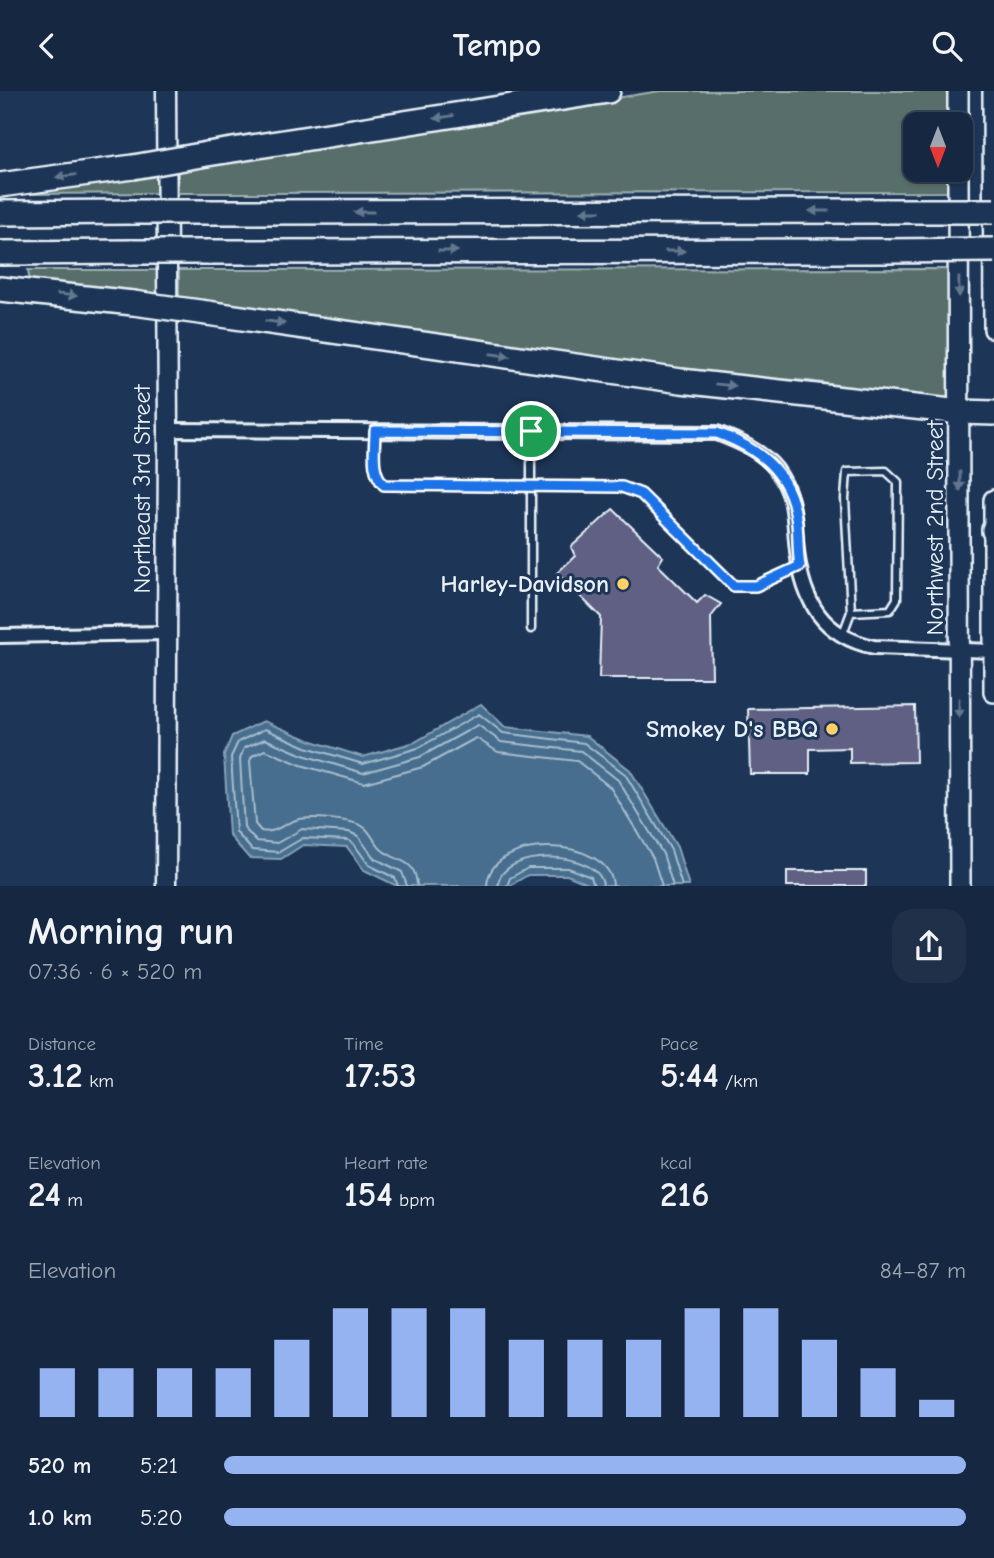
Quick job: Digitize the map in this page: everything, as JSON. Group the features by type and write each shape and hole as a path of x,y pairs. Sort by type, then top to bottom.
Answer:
{"highway":[{"path":"0,185 608,91"},
{"path":"0,213 994,211"},
{"path":"0,253 994,250"},
{"path":"0,289 133,303 681,381 960,412 994,413"}],"main road":[{"path":"958,91 958,112"},
{"path":"993,91 994,329"},
{"name":"Northwest 2nd Street","path":"958,182 960,886"},
{"path":"994,500 994,692"}],"street":[{"name":"Northeast 3rd Street","path":"166,91 166,886"},
{"path":"168,430 717,433 761,454 775,468 792,500 800,566 809,600 820,617 842,636 874,647 994,651"},
{"path":"0,636 167,633"}],"lane":[{"path":"375,431 374,470 384,485 622,487 641,494 734,586 756,586 800,566"},
{"path":"531,431 531,629"},
{"path":"842,636 851,613 845,499 847,472 887,471 898,482 897,599 890,610 851,613"}],"green space":[{"path":"660,91 948,91 948,112 903,112 903,182 949,182 949,192 178,193 178,168"},
{"path":"161,170 161,193 30,194 30,189"},
{"path":"949,269 951,402 809,381 665,372 179,301 179,270"},
{"path":"28,270 158,270 158,298 30,282"}],"water":[{"path":"481,704 505,727 587,736 630,770 677,847 689,886 593,886 567,875 528,875 509,886 397,886 364,870 347,847 303,845 281,859 249,858 229,835 224,755 232,736 264,721 309,740 363,757 415,742"}],"building":[{"name":"Harley-Davidson","path":"613,509 663,557 658,565 697,603 705,595 721,604 711,617 712,678 599,678 601,617 557,573 575,556 571,547"},
{"name":"Smokey D's BBQ","path":"915,706 916,762 850,763 850,748 810,749 810,774 750,774 748,709"},
{"path":"787,871 866,871 866,886 787,886"}],"place":[{"name":"Harley-Davidson","path":"623,584"},
{"name":"Smokey D's BBQ","path":"832,729"}],"route":[{"path":"375,431 531,431 685,431 717,433 733,439 761,454 775,468 783,482 796,516 800,566 756,586 734,586 641,494 622,487 398,486 384,485 374,470 375,431"}]}
